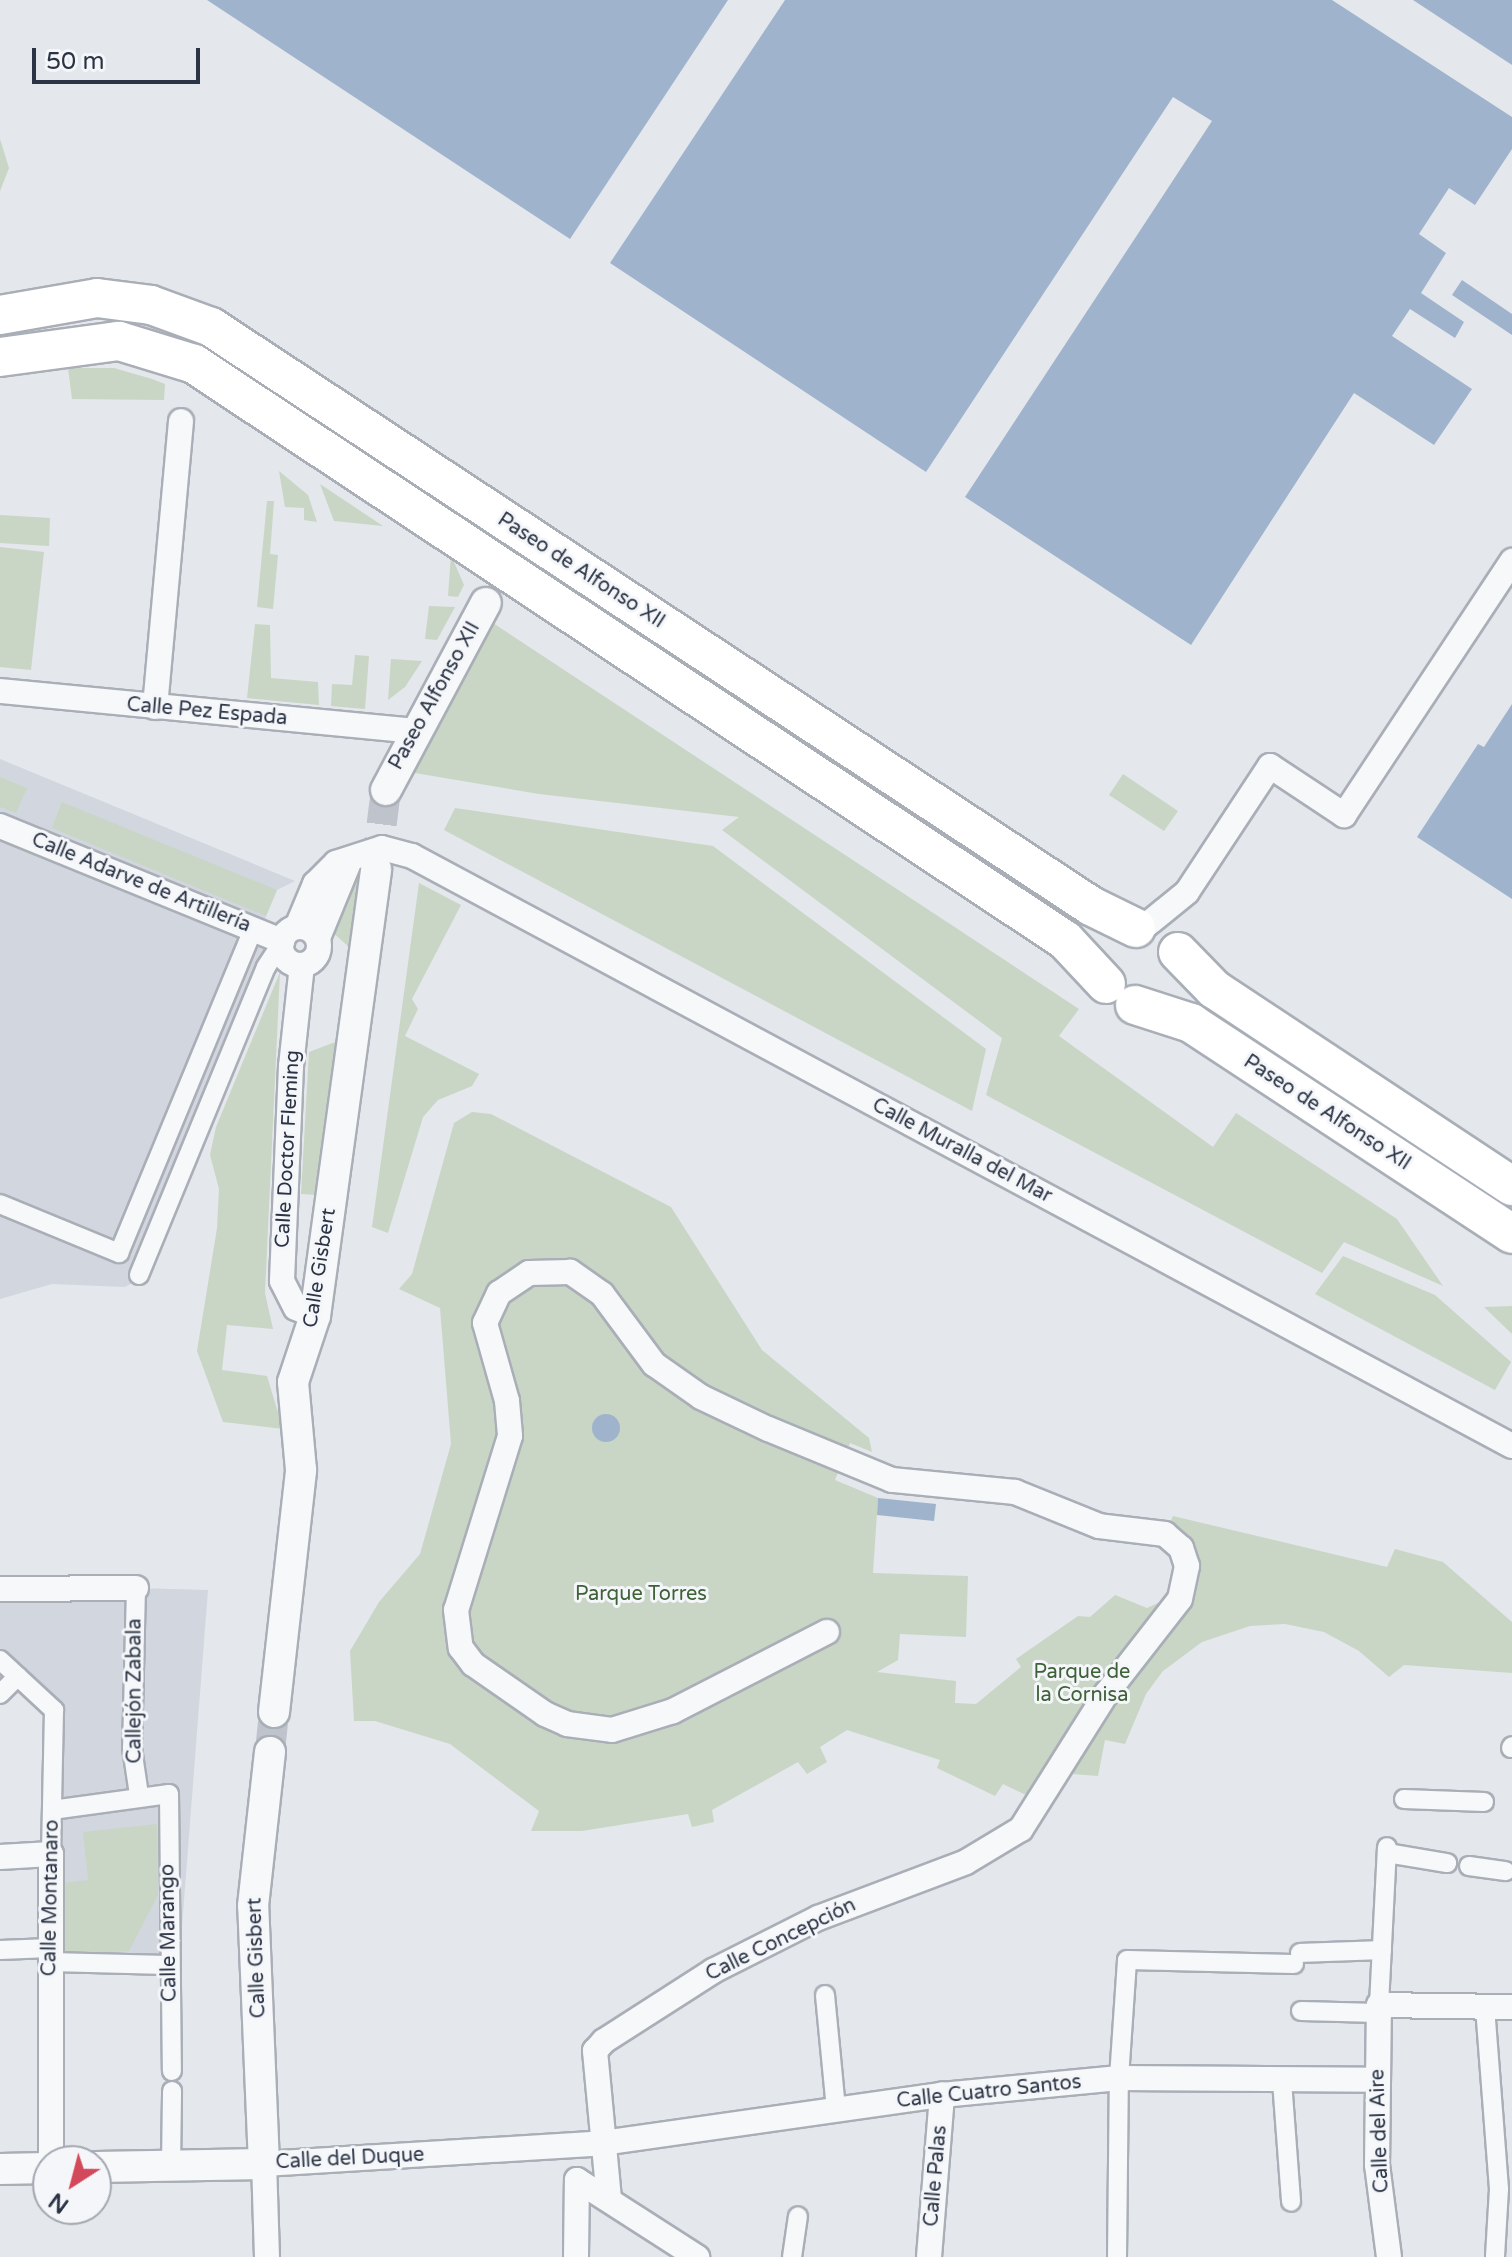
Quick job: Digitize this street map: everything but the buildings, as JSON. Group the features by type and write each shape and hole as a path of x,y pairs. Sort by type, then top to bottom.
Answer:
{"main road":[{"name":"Paseo de Alfonso XII","path":"0,315 97,298 151,305 211,327 1091,906 1158,938 1214,989 1512,1186"},
{"name":"Paseo de Alfonso XII","path":"0,357 95,340 165,351 223,382 526,586 1065,940 1121,995 1191,1023 1512,1234"},
{"path":"526,586 551,551"},
{"path":"1122,932 1158,938 1181,967 1174,988 1157,1002 1121,995 1102,970 1107,948 1122,932"}],"street":[{"path":"155,707 181,421"},
{"path":"475,551 486,603 526,586"},
{"path":"1158,938 1270,766 1344,815 1512,561"},
{"name":"Paseo Alfonso XII","path":"386,790 414,731 486,603"},
{"name":"Calle Pez Espada","path":"0,691 414,731"},
{"name":"Calle Adarve de Artillería","path":"0,826 253,930 294,938"},
{"name":"Calle Muralla del Mar","path":"364,862 382,848 412,856 1512,1446"},
{"path":"139,1275 266,967 294,938 315,884 364,862"},
{"name":"Calle Gisbert","path":"274,1712 301,1470 292,1389 315,1316 364,862"},
{"path":"1158,938 1187,892"},
{"path":"0,1204 119,1253 253,930"},
{"name":"Calle Doctor Fleming","path":"294,938 318,952 302,965 291,1066 282,1281 296,1308 315,1316"},
{"name":"Calle Concepción","path":"603,2143 595,2051 618,2030 713,1971 818,1918 966,1862 1021,1829 1106,1694 1180,1599 1187,1576 1185,1557 1165,1534 1099,1526 1015,1492 875,1476 701,1397 654,1364 589,1281 550,1269 529,1273 499,1293 485,1323 507,1401 510,1436 456,1610 461,1648 473,1664 545,1714 567,1724 612,1730 673,1711 827,1632"},
{"path":"0,1589 136,1588"},
{"name":"Callejón Zabala","path":"136,1588 132,1748 139,1795"},
{"name":"Calle Montanaro","path":"0,1660 54,1710 51,2145"},
{"path":"0,1694 18,1676"},
{"name":"Calle Gisbert","path":"264,2164 253,1906 270,1752"},
{"name":"Calle Marango","path":"139,1795 169,1794 168,1965 172,2071"},
{"path":"52,1810 139,1795"},
{"path":"1404,1799 1484,1802"},
{"path":"1378,2009 1387,1850 1447,1863"},
{"path":"0,1857 51,1854"},
{"path":"1469,1866 1506,1871"},
{"path":"0,1950 168,1965"},
{"path":"1117,2257 1119,2078 1127,1960 1297,1959 1382,1950"},
{"path":"825,1995 836,2110"},
{"path":"1485,2007 1505,2190 1495,2257"},
{"path":"1301,2011 1512,2007"},
{"name":"Calle del Aire","path":"1378,2009 1377,2165 1389,2257"},
{"name":"Calle Cuatro Santos","path":"603,2143 942,2095 1119,2078 1377,2080"},
{"path":"1282,2081 1291,2202"},
{"path":"171,2166 172,2091"},
{"name":"Calle Palas","path":"929,2257 942,2095"},
{"path":"603,2143 609,2199"},
{"name":"Calle del Duque","path":"112,2167 264,2164 603,2143"},
{"path":"264,2164 267,2257"},
{"path":"0,2169 32,2168"},
{"path":"576,2257 577,2180 697,2257"},
{"path":"792,2257 798,2216"}],"shaded area":[{"path":"0,759 295,881 277,890 266,916 260,932 282,941 136,1281 125,1287 52,1284 0,1299"},
{"path":"0,1589 208,1590 179,1965 50,1962 54,1710 18,1676 0,1694"}],"green space":[{"path":"0,139 9,168 0,191"},
{"path":"68,368 114,368 152,379 165,384 164,400 72,399"},
{"path":"279,471 308,495 317,522 304,520 304,508 285,507"},
{"path":"320,484 383,526 334,521"},
{"path":"267,501 274,501 270,554 278,555 273,609 257,607"},
{"path":"0,515 50,518 49,546 0,543"},
{"path":"0,547 44,552 31,670 0,667"},
{"path":"451,555 464,585 458,597 448,596"},
{"path":"429,606 455,607 437,640 425,639"},
{"path":"493,623 1079,1009 1059,1036 1213,1147 1236,1113 1397,1219 1443,1286 1344,1242 1322,1273 986,1095 1002,1038 722,830 739,817 539,794 409,772"},
{"path":"255,624 270,625 271,678 318,682 319,705 247,698"},
{"path":"355,655 369,656 365,709 331,706 332,684 352,685"},
{"path":"391,659 422,661 405,687 388,700"},
{"path":"1123,774 1178,811 1164,831 1109,795"},
{"path":"0,777 27,788 16,813 0,807"},
{"path":"62,802 277,890 266,916 52,828"},
{"path":"455,808 713,846 986,1049 972,1111 444,830"},
{"path":"358,866 361,867 350,948 330,930"},
{"path":"419,883 461,905 412,999 418,1009 405,1036 479,1074 472,1086 438,1100 423,1117 388,1233 372,1227"},
{"path":"280,972 265,1293 273,1329 227,1325 222,1370 267,1376 283,1429 223,1422 197,1351 217,1228 219,1189 210,1155 216,1127"},
{"path":"338,1041 317,1195 301,1194 309,1052"},
{"name":"Parque Torres","path":"472,1112 491,1114 671,1207 762,1350 869,1438 872,1452 850,1443 835,1480 878,1498 873,1573 968,1576 966,1637 900,1634 898,1660 877,1672 956,1681 955,1703 976,1704 1021,1667 1016,1659 1078,1616 1090,1617 1115,1595 1147,1608 1169,1598 1179,1577 1165,1534 1173,1516 1387,1567 1395,1549 1443,1562 1512,1622 1512,1673 1404,1665 1389,1677 1359,1651 1324,1632 1285,1624 1250,1626 1202,1642 1163,1671 1146,1694 1125,1744 1105,1740 1098,1776 1072,1774 1051,1762 1030,1797 1003,1784 995,1796 937,1768 940,1760 847,1730 820,1747 827,1762 807,1774 798,1762 712,1810 714,1822 692,1827 688,1814 582,1831 531,1831 539,1811 450,1744 375,1721 354,1721 350,1651 379,1602 420,1554 451,1444 440,1308 399,1289 412,1274 454,1123"},
{"path":"1343,1256 1435,1295 1511,1362 1495,1390 1315,1294"},
{"path":"1512,1306 1512,1334 1484,1307"},
{"path":"157,1824 158,1895 129,1951 64,1954 63,1883 88,1880 83,1832"}],"water":[{"path":"207,0 728,0 570,239"},
{"path":"785,0 1332,0 1512,117 1512,149 1475,205 1449,188 1419,234 1446,253 1421,293 1464,322 1455,338 1410,309 1392,336 1472,389 1434,445 1354,393 1191,645 965,497 1212,121 1173,97 926,472 610,263"},
{"path":"1413,0 1512,0 1512,65"},
{"path":"1462,280 1512,314 1512,335 1452,295"},
{"path":"1512,704 1512,899 1417,837 1478,744 1484,747"},
{"path":"606,1414 616,1418 620,1428 616,1438 606,1442 596,1438 592,1428 596,1418"},
{"path":"878,1498 936,1504 934,1521 877,1515"}],"tunnel":[{"path":"376,869 386,790"},
{"path":"270,1752 274,1712"}],"park label":[{"name":"Parque de la Cornisa","path":"1082,1684"}]}
